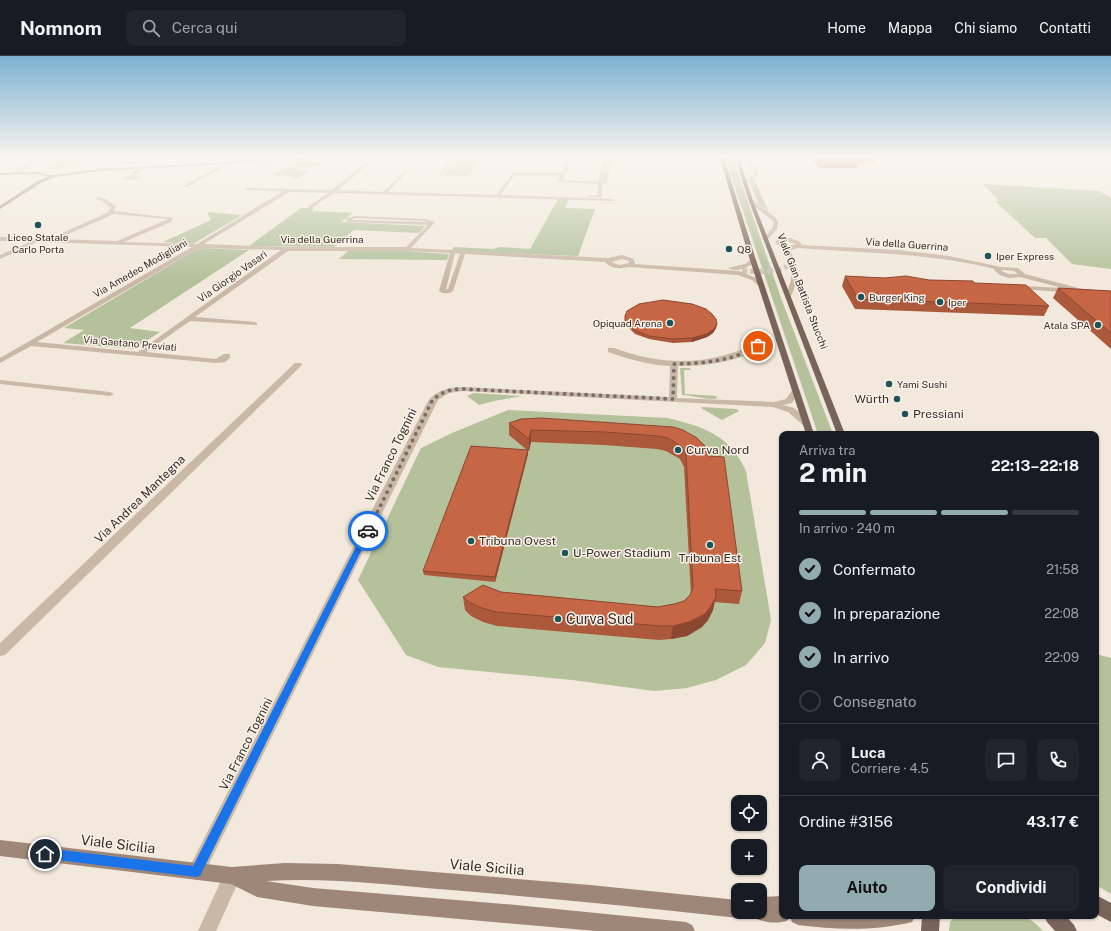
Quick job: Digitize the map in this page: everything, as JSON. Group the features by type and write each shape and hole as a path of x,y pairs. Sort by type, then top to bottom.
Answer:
{"main road":[{"path":"735,199 809,431"},
{"name":"Viale Gian Battista Stucchi","path":"751,201 840,431"},
{"path":"1099,906 1111,913"},
{"path":"930,931 931,919"}],"street":[{"path":"0,205 9,199"},
{"path":"0,208 14,199"},
{"path":"101,199 113,207 110,211 113,212"},
{"name":"Via Amedeo Modigliani","path":"0,361 198,246 274,199"},
{"path":"310,208 322,199"},
{"path":"594,199 613,200"},
{"path":"751,201 776,222 774,229 765,239"},
{"path":"47,242 113,212 171,218 169,221 115,244"},
{"path":"356,217 425,220 433,222 432,224 348,221 349,218 356,217"},
{"path":"407,249 432,224"},
{"path":"774,229 779,238 786,245 795,266 797,276 788,296"},
{"name":"Via della Guerrina","path":"0,239 47,242 287,249 407,249 608,260 622,257 631,263"},
{"name":"Via della Guerrina","path":"0,257 35,241"},
{"path":"786,245 798,245"},
{"path":"787,266 782,248 786,245 798,245"},
{"name":"Via della Guerrina","path":"798,245 814,248 934,255 999,268 1016,269 1022,273 1021,275"},
{"name":"Via Giorgio Vasari","path":"139,354 287,249"},
{"path":"453,252 442,291 450,291 463,253"},
{"path":"631,263 733,268 747,266 754,260"},
{"path":"631,263 742,271"},
{"path":"631,263 738,273 754,279 762,286"},
{"name":"Via della Guerrina","path":"999,268 997,270 1000,273 1011,276 1021,275 1086,292 1111,293"},
{"path":"1011,276 1030,295"},
{"path":"1039,289 1046,286 1040,280"},
{"path":"1023,288 1086,292"},
{"name":"Via Giorgio Vasari","path":"188,319 255,324"},
{"name":"Via Gaetano Previati","path":"30,344 216,361 222,360 227,356"},
{"path":"611,350 636,359 674,364 717,362 736,357 758,346"},
{"path":"673,399 674,364"},
{"name":"Via Andrea Mantegna","path":"0,651 298,365"},
{"path":"0,382 110,394"},
{"name":"Via Franco Tognini","path":"196,872 432,401 436,397 449,391 463,389 774,405 791,410 806,424"},
{"name":"Via Franco Tognini","path":"774,405 789,401 796,391"},
{"name":"Viale Sicilia","path":"0,848 232,876 254,872 324,871 731,908"},
{"path":"207,931 232,876"},
{"name":"Viale Sicilia","path":"232,876 257,888 313,897 516,914 686,931"},
{"path":"767,906 779,905"},
{"path":"714,906 731,906"},
{"path":"767,913 779,914"},
{"path":"836,919 875,922 895,919"}],"green space":[{"path":"558,199 569,199 565,208 595,209 578,256 451,251 454,247 493,249 500,247 530,249"},
{"path":"739,199 747,199 781,298 832,431 817,431"},
{"path":"756,199 763,199 768,211 758,203"},
{"path":"997,199 1111,199 1111,269 1072,264 1046,238 1035,238 995,201 999,201"},
{"path":"301,208 314,208 312,211 353,213 341,222 425,226 419,233 354,230 334,247 249,246"},
{"path":"207,212 242,215 193,244 163,242 211,220"},
{"path":"199,248 249,250 130,328 160,332 134,349 63,343 84,330 64,328"},
{"path":"348,251 403,251 449,254 447,260 339,259"},
{"path":"680,368 690,368 691,370 684,370 685,394 716,396 717,398 710,399 682,395"},
{"path":"474,393 522,396 479,405 467,396"},
{"path":"701,408 736,409 739,411 722,420"},
{"name":"U-Power Stadium","path":"508,410 668,418 704,429 724,441 732,449 740,459 746,471 771,620 765,643 746,665 716,680 687,688 654,691 572,680 438,667 406,655 358,580 421,448 452,433"},
{"path":"1099,655 1111,658 1111,894 1099,887"},
{"path":"953,919 1029,919 1043,931 949,931 950,922"}],"building":[{"path":"845,276 884,278 906,276 929,280 973,281 974,283 1026,285 1049,306 858,299"},
{"path":"1058,288 1111,291 1111,333"},
{"name":"Opiquad Arena","path":"663,300 692,304 706,309 716,319 717,324 714,329 707,334 692,338 673,339 649,336 635,330 625,321 627,311 639,304"},
{"path":"541,418 673,427 683,430 697,438 705,446 708,456 724,457 742,591 715,589 716,597 705,614 689,622 673,626 496,612 482,608 469,602 463,597 483,585 501,592 658,607 684,601 690,595 693,587 686,454 682,447 668,438 658,436 605,432 531,430 529,439 509,423 521,419"},
{"name":"Tribuna Ovest","path":"471,446 528,450 495,577 423,571"}],"tunnel":[{"path":"742,271 772,271 787,266"}],"way so far":[{"path":"368,531 432,401 442,394 454,389 463,389 673,399 674,364 717,362 736,357 758,346"}],"place":[{"name":"Liceo Statale Carlo Porta","path":"38,225"},
{"name":"Q8","path":"729,249"},
{"name":"Iper Express","path":"988,256"},
{"name":"Burger King","path":"861,297"},
{"name":"Iper","path":"940,302"},
{"name":"Opiquad Arena","path":"670,323"},
{"name":"Atala SPA","path":"1098,325"},
{"name":"Yami Sushi","path":"889,384"},
{"name":"Würth","path":"897,399"},
{"name":"Pressiani","path":"905,414"},
{"name":"Curva Nord","path":"678,450"},
{"name":"Tribuna Ovest","path":"471,541"},
{"name":"Tribuna Est","path":"710,545"},
{"name":"U-Power Stadium","path":"565,553"},
{"name":"Curva Sud","path":"558,619"}],"route":[{"path":"45,854 196,872 368,531"}]}
